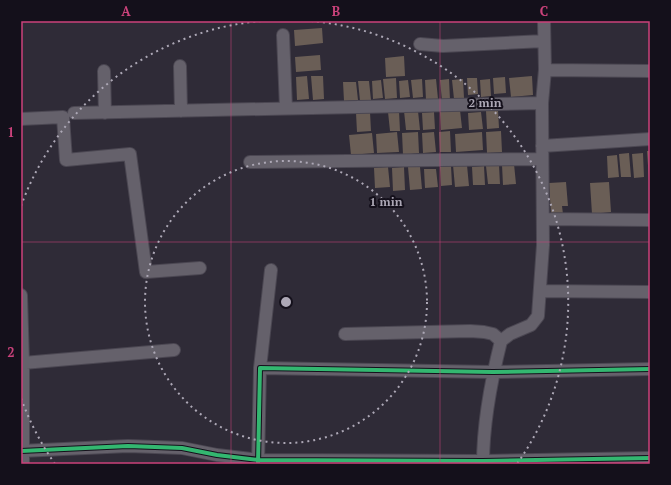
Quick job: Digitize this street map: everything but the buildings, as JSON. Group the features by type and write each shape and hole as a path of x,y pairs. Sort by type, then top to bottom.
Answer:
{"street":[{"path":"483,462 485,423 493,372 501,341 510,334 531,325 538,316 543,245 542,103 545,70 544,21"},
{"path":"283,35 286,108"},
{"path":"420,44 443,46 544,41"},
{"path":"180,66 181,111"},
{"path":"545,70 650,71"},
{"path":"104,71 105,113"},
{"path":"74,113 542,103"},
{"path":"21,119 63,117 66,160 130,154 146,272 200,268"},
{"path":"542,146 650,139"},
{"path":"250,162 542,159"},
{"path":"542,219 650,220"},
{"path":"258,462 260,368 271,270"},
{"path":"540,291 650,292"},
{"path":"21,295 23,464"},
{"path":"345,334 470,331 493,334 501,341"},
{"path":"23,363 174,350"},
{"path":"260,368 493,372 650,369"},
{"path":"22,451 128,446 182,448 258,462 483,462 650,458"}],"cycle path":[{"path":"258,464 260,368 493,372 650,369"},
{"path":"21,451 128,446 182,448 217,455 259,460 483,461 650,458"}]}
